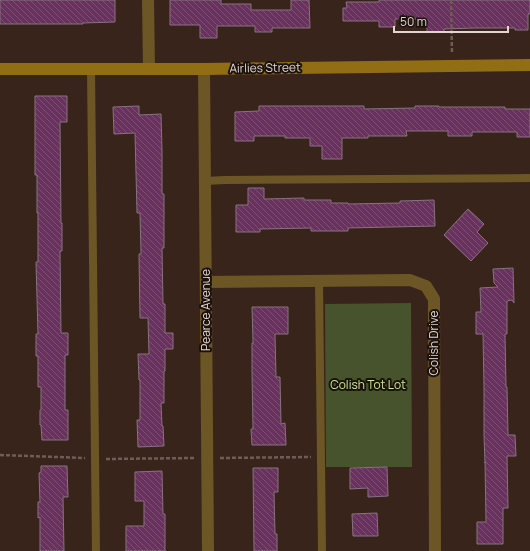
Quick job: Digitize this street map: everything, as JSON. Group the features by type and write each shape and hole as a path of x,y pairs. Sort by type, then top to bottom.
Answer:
{"street":[{"path":"148,0 149,69"},
{"name":"Airlies Street","path":"0,69 204,69 530,65"},
{"name":"Pearce Avenue","path":"204,69 208,551"},
{"name":"Colish Drive","path":"206,282 410,280 426,286 434,299 435,551"}],"lane":[{"path":"91,69 96,551"},
{"path":"205,181 530,178"},
{"path":"319,281 322,551"}],"path":[{"path":"451,0 452,66"},
{"path":"0,455 95,459 321,457"}],"green space":[{"name":"Colish Tot Lot","path":"411,303 412,467 326,467 325,304"}],"building":[{"path":"0,0 115,0 115,22 83,24 0,24"},
{"path":"170,0 221,0 221,4 251,4 251,10 291,10 291,0 309,0 310,28 272,28 272,32 255,32 255,26 217,26 217,38 200,38 200,25 170,25"},
{"path":"379,0 530,0 528,30 515,30 515,28 475,28 444,29 444,32 427,32 427,24 420,24 420,19 395,19 395,27 379,27 379,21 343,21 343,8 347,8 346,2 379,2"},
{"path":"35,96 67,96 67,122 60,122 62,251 60,251 61,333 68,333 68,355 65,355 65,410 68,410 68,440 42,440 40,425 41,387 38,387 38,356 36,356 36,334 38,334 36,262 38,262 38,213 37,175 35,175"},
{"path":"139,106 139,115 161,114 162,194 164,194 164,248 162,248 163,304 165,304 165,333 173,333 173,349 165,349 164,403 161,403 164,446 138,447 137,420 140,420 140,380 138,354 149,354 148,318 140,318 140,213 137,213 135,133 114,134 113,107"},
{"path":"259,106 364,106 364,109 439,106 530,109 530,137 517,137 517,132 472,132 472,136 448,136 448,131 406,131 407,136 342,138 342,159 322,159 322,146 310,146 310,138 254,136 254,141 235,141 235,112 259,111"},
{"path":"248,188 264,188 264,199 304,198 304,200 331,200 331,203 348,204 400,203 400,201 434,200 435,226 348,228 348,231 311,231 311,228 260,229 260,232 236,232 236,205 248,205"},
{"path":"468,209 484,224 477,232 488,243 471,261 444,235"},
{"path":"513,268 514,303 512,300 507,301 507,334 505,334 508,435 515,435 516,456 507,456 508,508 503,508 503,544 477,544 477,522 486,522 483,334 476,334 476,312 481,312 480,288 498,287 494,283 493,269"},
{"path":"252,307 288,307 288,334 275,334 276,377 280,377 281,424 285,423 286,445 252,445"},
{"path":"41,466 67,466 68,497 63,497 64,551 40,551 40,517 38,518 38,502 40,502 39,473 41,472"},
{"path":"387,467 388,496 368,497 368,488 350,489 350,468"},
{"path":"253,468 278,468 278,492 274,492 277,551 254,551"},
{"path":"162,471 163,514 165,514 165,551 126,551 126,526 144,526 144,501 135,501 135,472"},
{"path":"377,513 378,536 353,536 352,514"}]}
